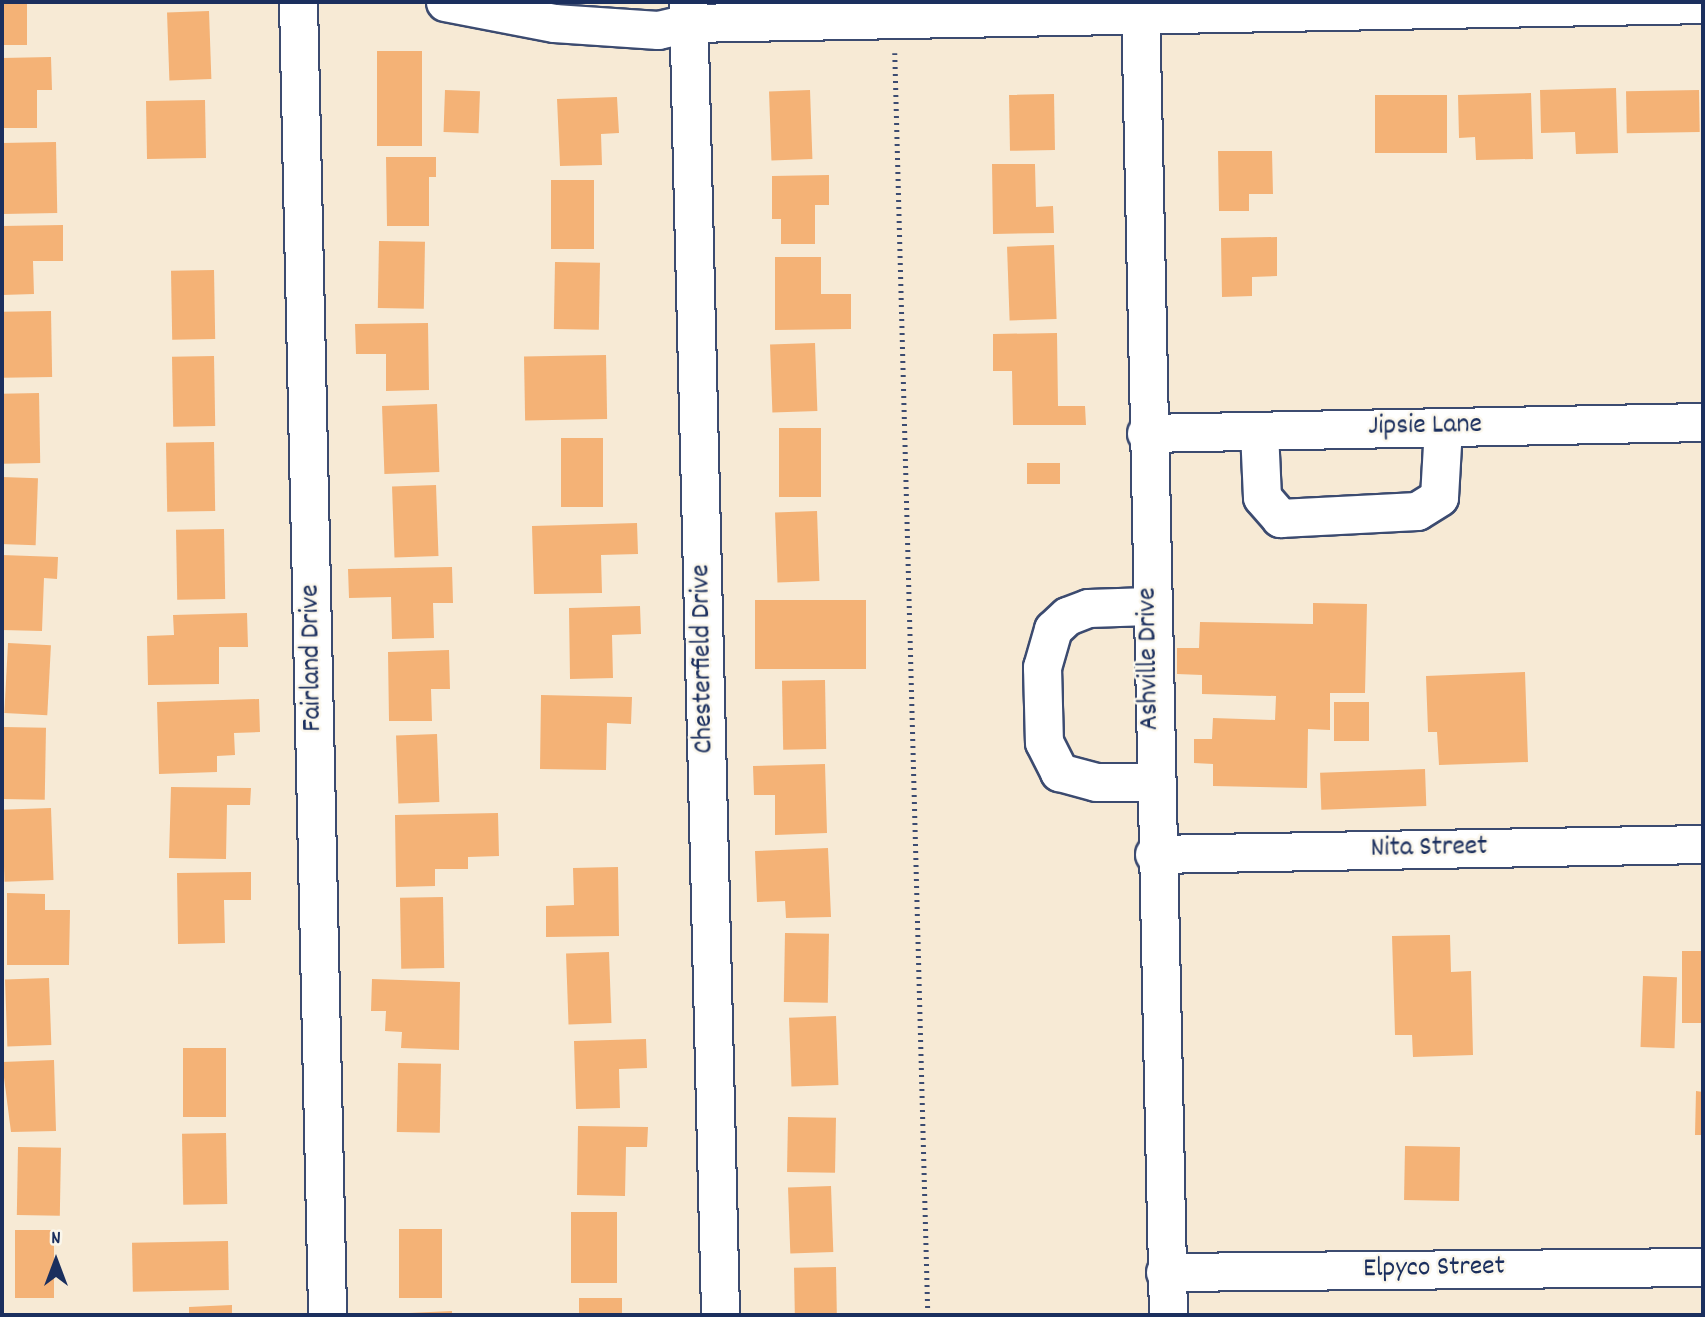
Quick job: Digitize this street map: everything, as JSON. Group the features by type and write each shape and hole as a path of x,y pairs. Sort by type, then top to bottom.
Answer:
{"street":[{"name":"Fairland Drive","path":"298,2 327,1315"},
{"path":"445,2 554,23 659,30 689,13 894,21 1140,8 1703,4"},
{"name":"Ashville Drive","path":"1140,8 1154,853 1168,1315"},
{"name":"Chesterfield Drive","path":"689,13 720,1315"},
{"name":"Jipsie Lane","path":"1146,433 1703,422"},
{"path":"1259,430 1262,497 1280,518 1417,510 1439,497 1443,427"},
{"path":"1149,606 1088,608 1068,616 1053,629 1042,667 1044,743 1059,772 1096,782 1153,782"},
{"name":"Nita Street","path":"1154,853 1703,844"},
{"name":"Elpyco Street","path":"1166,1272 1703,1267"}],"path":[{"path":"894,21 928,1315"}],"building":[{"path":"2,2 27,2 27,45 2,45"},
{"path":"209,11 211,79 169,80 167,12"},
{"path":"377,51 422,51 422,146 377,146"},
{"path":"51,57 52,90 37,90 37,128 2,128 2,58"},
{"path":"1616,88 1618,153 1576,154 1575,132 1541,133 1540,90"},
{"path":"445,90 480,91 479,133 444,132"},
{"path":"810,90 812,159 771,160 769,91"},
{"path":"1699,90 1700,132 1627,133 1626,91"},
{"path":"1531,93 1533,159 1476,160 1475,137 1459,138 1458,95"},
{"path":"1054,94 1055,150 1010,151 1009,95"},
{"path":"1375,95 1447,95 1447,153 1375,153"},
{"path":"617,97 619,133 601,134 602,165 560,166 557,99"},
{"path":"205,100 206,158 147,159 146,101"},
{"path":"56,142 57,213 3,214 2,143"},
{"path":"1218,151 1272,151 1273,194 1249,194 1249,211 1219,211"},
{"path":"386,157 436,157 436,177 429,177 429,226 387,226"},
{"path":"992,164 1035,164 1036,207 1053,206 1054,233 993,234"},
{"path":"829,175 829,205 815,205 815,244 781,244 781,219 772,219 772,176"},
{"path":"551,180 594,180 594,249 551,249"},
{"path":"63,225 63,261 33,261 34,294 2,295 2,226"},
{"path":"1277,237 1277,276 1252,277 1252,296 1222,297 1221,238"},
{"path":"379,241 425,242 424,309 378,308"},
{"path":"1054,245 1057,319 1010,321 1007,247"},
{"path":"775,257 821,257 821,294 851,294 851,329 775,330"},
{"path":"555,262 600,263 599,330 554,329"},
{"path":"214,270 215,339 172,340 171,271"},
{"path":"51,311 52,377 3,378 2,312"},
{"path":"428,323 429,390 386,391 386,354 356,354 355,324"},
{"path":"1057,333 1058,406 1085,406 1086,425 1013,425 1012,371 993,371 993,334"},
{"path":"815,343 817,411 772,413 770,345"},
{"path":"606,355 607,419 525,420 524,356"},
{"path":"214,356 215,426 173,427 172,357"},
{"path":"39,393 40,463 3,464 2,394"},
{"path":"437,404 439,472 384,474 382,406"},
{"path":"779,428 821,428 821,497 779,497"},
{"path":"561,438 603,438 603,507 561,507"},
{"path":"214,442 215,511 167,512 166,443"},
{"path":"1027,463 1060,463 1060,484 1027,484"},
{"path":"2,477 38,478 36,545 2,544"},
{"path":"436,485 438,556 395,557 392,487"},
{"path":"817,511 819,581 777,582 775,512"},
{"path":"637,523 638,554 601,555 602,593 534,594 532,526"},
{"path":"224,529 225,599 177,600 176,530"},
{"path":"2,555 58,557 57,579 44,578 42,631 2,630"},
{"path":"452,567 453,603 433,603 434,638 392,639 391,597 349,598 348,569"},
{"path":"755,600 866,600 866,669 755,669"},
{"path":"1313,603 1367,604 1365,693 1330,693 1330,730 1308,729 1307,788 1213,786 1213,764 1194,763 1194,739 1212,739 1213,718 1275,720 1276,696 1202,694 1202,675 1177,674 1177,648 1199,648 1200,622 1313,624"},
{"path":"640,606 641,634 612,635 613,678 570,679 569,608"},
{"path":"247,613 248,647 219,647 219,684 148,685 147,636 174,635 173,615"},
{"path":"8,643 51,645 47,715 4,713"},
{"path":"449,650 450,689 431,689 432,721 389,721 388,652"},
{"path":"1525,672 1528,762 1439,765 1437,732 1428,732 1426,676"},
{"path":"825,680 826,749 783,750 782,681"},
{"path":"541,695 632,697 631,724 607,723 606,770 540,769"},
{"path":"259,699 260,732 234,733 235,755 217,756 217,772 159,774 157,702"},
{"path":"1334,702 1369,702 1369,741 1334,741"},
{"path":"3,727 46,728 45,800 2,799"},
{"path":"437,734 439,802 398,803 396,735"},
{"path":"825,764 827,833 775,835 775,795 754,795 753,766"},
{"path":"1425,769 1426,806 1321,810 1320,773"},
{"path":"171,787 251,788 250,805 227,805 226,859 169,858"},
{"path":"51,808 54,880 5,882 2,810"},
{"path":"498,813 499,856 468,857 468,869 435,869 435,886 396,887 395,815"},
{"path":"828,848 831,917 786,918 785,901 757,902 755,851"},
{"path":"618,867 619,936 546,937 546,906 574,905 573,868"},
{"path":"251,872 251,900 224,900 225,943 178,944 177,873"},
{"path":"7,893 45,894 45,910 70,910 69,965 7,965"},
{"path":"443,897 444,968 401,969 400,898"},
{"path":"785,933 829,934 828,1003 784,1002"},
{"path":"1450,935 1451,972 1471,971 1473,1055 1413,1057 1412,1035 1395,1035 1392,936"},
{"path":"1682,951 1703,951 1703,1023 1682,1023"},
{"path":"609,952 611,1023 569,1024 566,954"},
{"path":"1643,976 1677,977 1675,1048 1641,1047"},
{"path":"49,978 51,1045 7,1046 5,980"},
{"path":"372,979 460,982 459,1050 401,1048 402,1032 385,1031 386,1011 371,1011"},
{"path":"836,1016 838,1085 791,1087 789,1018"},
{"path":"646,1039 647,1068 619,1069 620,1108 576,1109 574,1041"},
{"path":"183,1048 226,1048 226,1117 183,1117"},
{"path":"54,1060 56,1131 11,1132 2,1062"},
{"path":"398,1063 441,1064 440,1133 397,1132"},
{"path":"1696,1091 1703,1092 1703,1135 1695,1135"},
{"path":"788,1117 836,1118 835,1173 787,1172"},
{"path":"578,1126 648,1127 647,1147 626,1147 625,1196 577,1195"},
{"path":"226,1133 227,1204 183,1205 182,1134"},
{"path":"1405,1146 1460,1147 1459,1201 1404,1200"},
{"path":"18,1147 61,1148 60,1216 17,1215"},
{"path":"831,1186 833,1252 790,1253 788,1188"},
{"path":"571,1212 617,1212 617,1283 571,1283"},
{"path":"399,1229 442,1229 442,1298 399,1298"},
{"path":"15,1230 54,1230 54,1298 15,1298"},
{"path":"228,1241 229,1290 133,1292 132,1243"},
{"path":"836,1267 837,1315 795,1315 794,1268"},
{"path":"579,1298 622,1298 622,1315 579,1315"},
{"path":"232,1305 232,1315 189,1315 189,1307"},
{"path":"452,1311 452,1315 409,1315 409,1313"}]}
